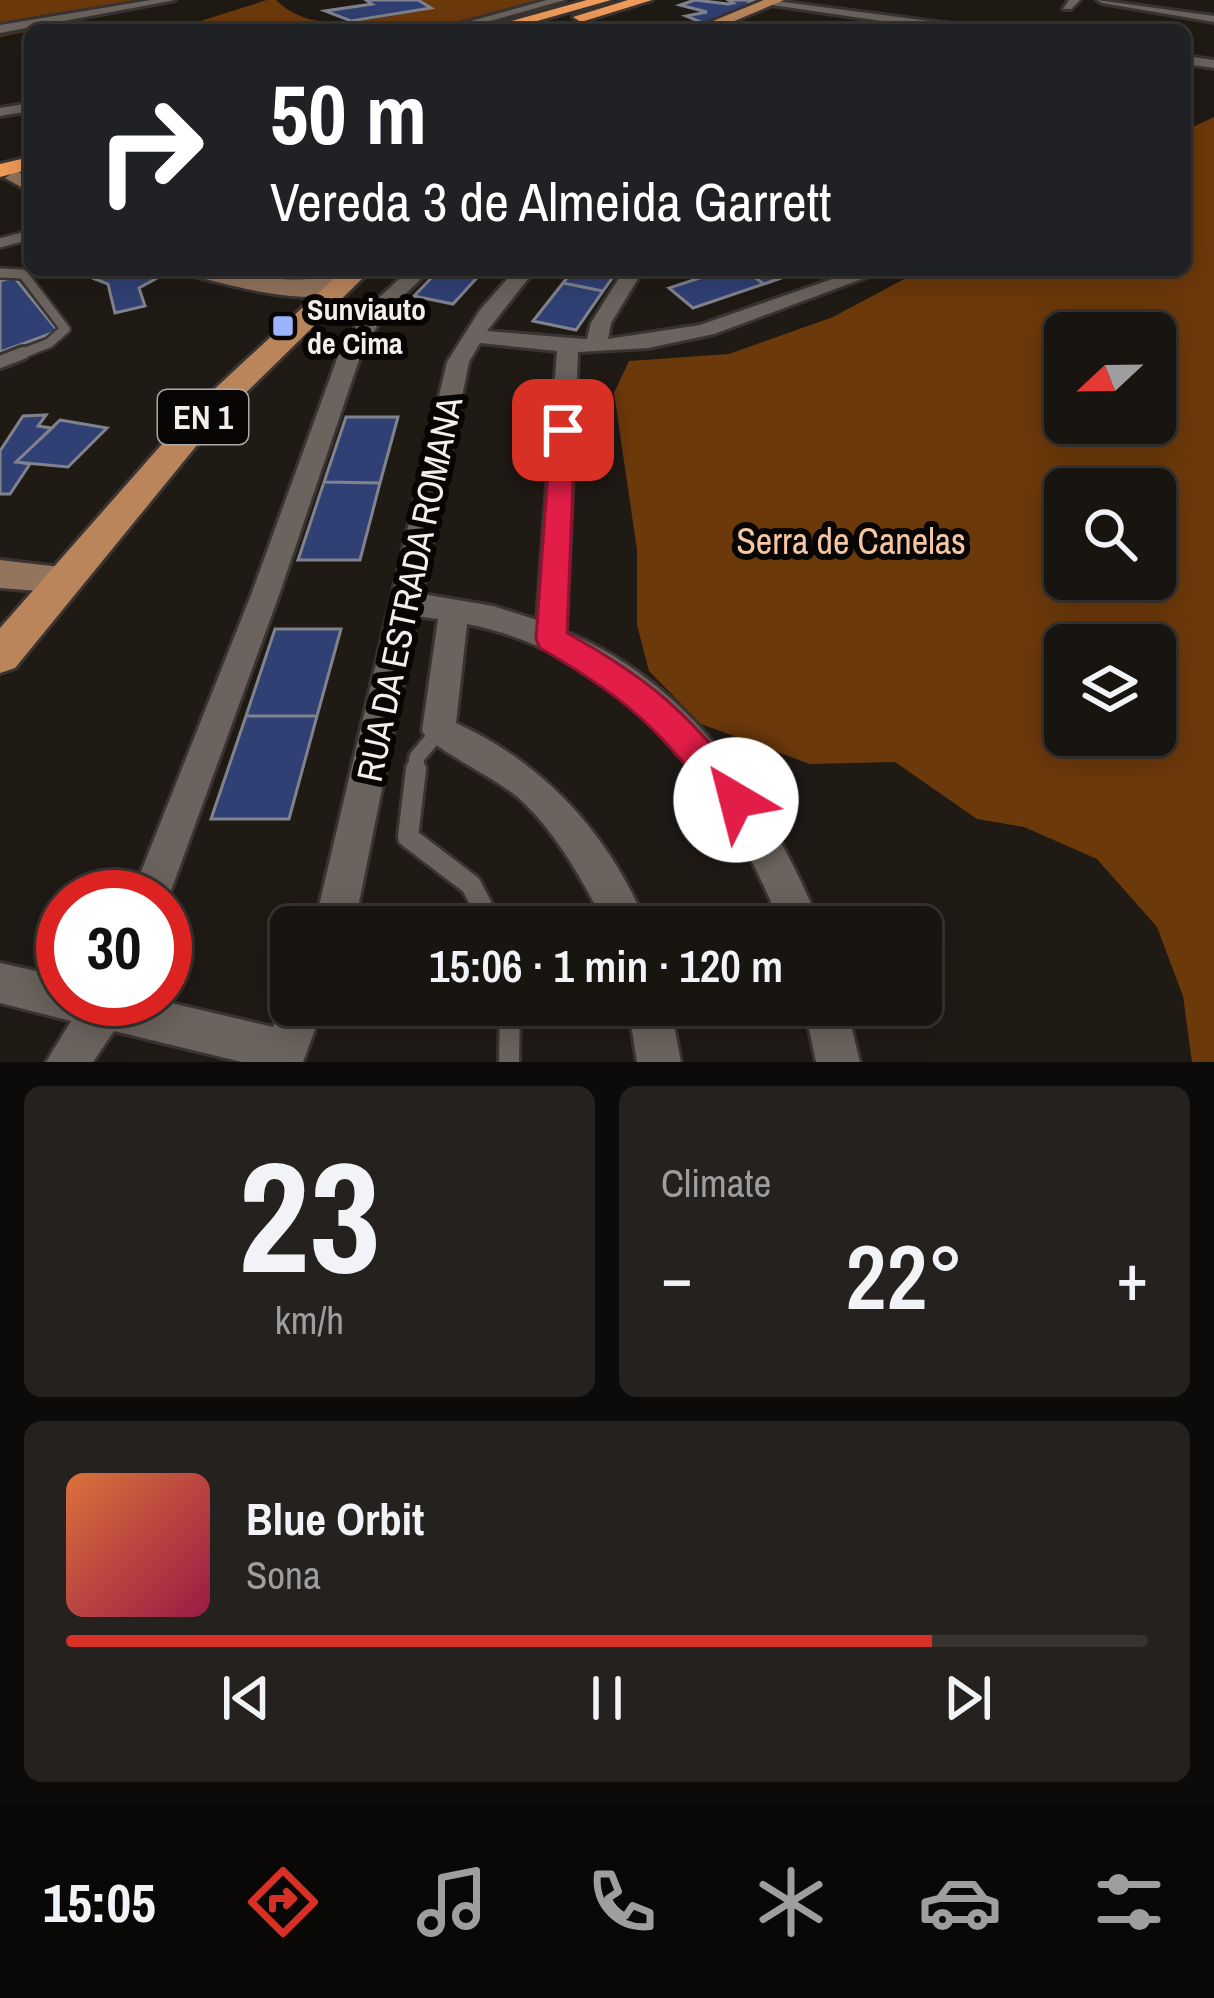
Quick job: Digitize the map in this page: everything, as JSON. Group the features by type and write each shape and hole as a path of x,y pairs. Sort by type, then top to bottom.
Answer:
{"highway":[{"path":"510,24 604,0"},
{"path":"554,24 644,0"}],"main road":[{"path":"715,24 775,1"},
{"name":"EN 1","path":"0,656 204,416 350,277"}],"street":[{"path":"29,24 170,0"},
{"path":"467,24 560,0"},
{"path":"1102,0 1211,16"},
{"path":"775,1 927,24"},
{"path":"225,276 282,289 314,311"},
{"path":"160,870 266,595 352,348 378,309 414,276"},
{"name":"RUA DA ESTRADA ROMANA","path":"339,906 458,362 520,276"},
{"path":"596,346 602,323 630,276"},
{"path":"474,336 568,346 644,344 704,331 859,276"},
{"path":"282,289 350,277"},
{"path":"551,639 568,346"},
{"path":"0,574 64,579"},
{"path":"405,603 454,609 525,627 623,680 722,779 775,863 792,906"},
{"path":"454,609 439,731 511,766 554,804 615,906"},
{"path":"0,983 36,992"},
{"path":"68,1062 93,1026"},
{"path":"183,1026 283,1056 295,1026"},
{"path":"653,1026 659,1062"},
{"path":"830,1026 838,1062"}],"lane":[{"path":"0,362 49,344 65,329 25,276"},
{"path":"439,731 417,757 409,836 451,863 486,906"},
{"path":"509,1062 510,1026"}],"green space":[{"path":"0,0 176,0 64,24 24,24 24,32 0,37"},
{"path":"267,0 276,0 310,19 330,22 430,9 417,0 540,0 556,7 487,24 191,24"},
{"name":"Serra de Canelas","path":"1214,117 1214,1062 1192,1062 1183,996 1157,927 1097,859 1024,827 977,819 895,762 810,764 701,724 649,671 637,625 637,550 614,393 629,361 729,354 833,317 910,276 1191,276 1191,125"}],"building":[{"path":"366,0 418,0 431,8 351,21 325,11 372,4"},
{"path":"695,0 728,4 733,3 728,0 771,0 751,3 758,6 705,24 686,16 707,12 680,5"},
{"path":"433,276 479,276 453,304 414,296"},
{"path":"568,276 614,276 603,291 563,283"},
{"path":"706,276 753,276 764,284 693,308 669,288"},
{"path":"753,276 787,276 764,284"},
{"path":"14,277 58,331 0,352 0,281"},
{"path":"157,278 139,288 145,306 115,313 108,284 95,279"},
{"path":"563,283 603,291 576,330 533,321"},
{"path":"46,415 38,426 52,428 16,462 30,464 10,494 0,494 0,451 23,416"},
{"path":"346,417 398,417 380,483 324,482"},
{"path":"60,420 107,428 68,467 16,462"},
{"path":"324,482 380,483 360,560 298,560"},
{"path":"275,629 341,629 317,716 246,716"},
{"path":"246,716 317,716 289,819 211,819"}],"place":[{"name":"Sunviauto de Cima","path":"283,326"}],"route":[{"path":"563,430 551,639 623,680 679,728 736,800"}]}
